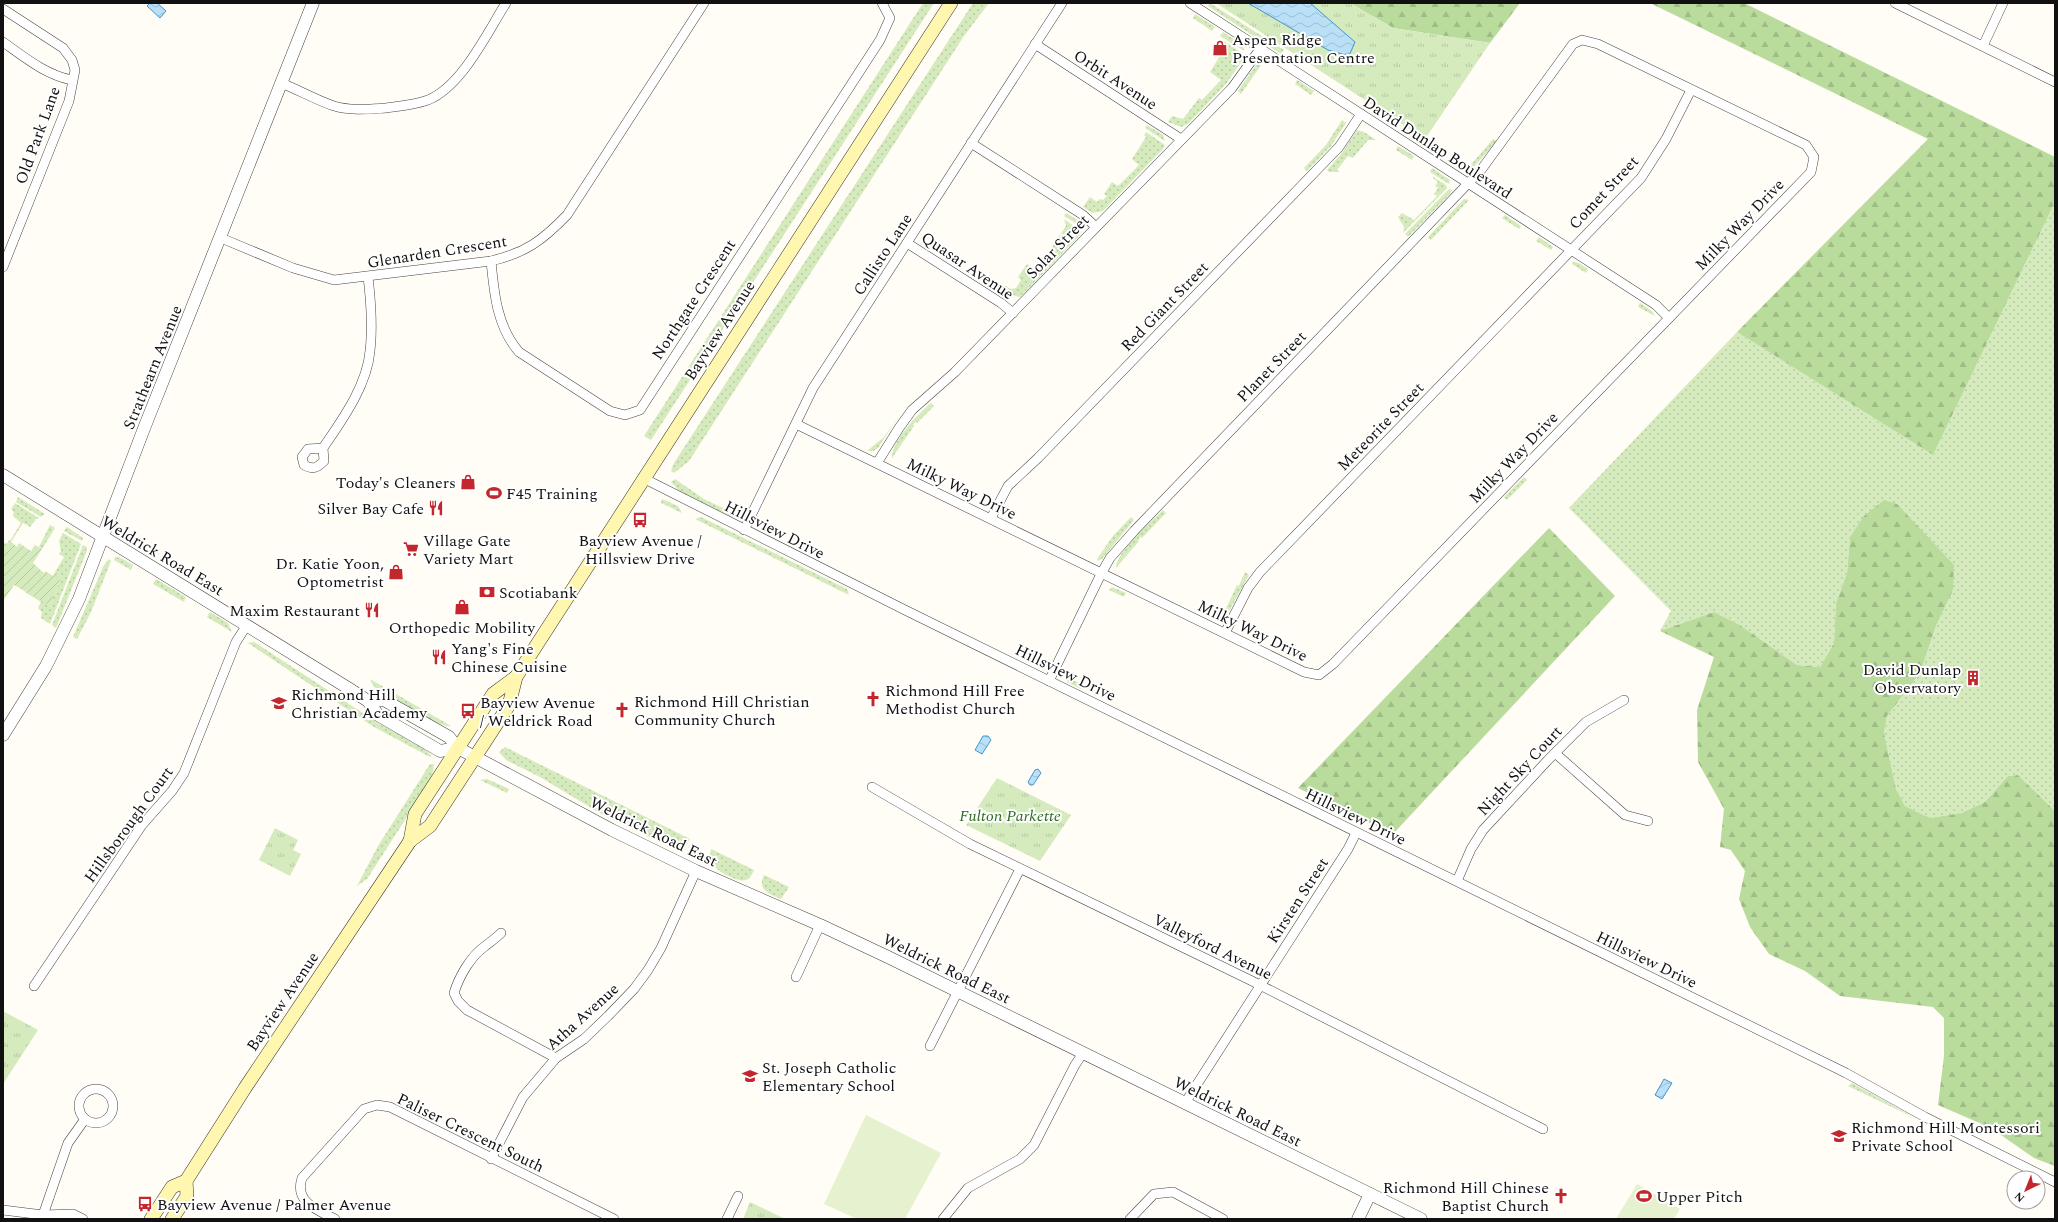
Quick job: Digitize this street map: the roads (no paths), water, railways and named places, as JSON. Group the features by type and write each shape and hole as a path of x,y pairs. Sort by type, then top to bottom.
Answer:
{"main road":[{"name":"Bayview Avenue","path":"151,1219 172,1187 186,1181 245,1088 410,841 430,826 509,705 516,677 643,478 951,3"},
{"name":"Bayview Avenue","path":"410,841 415,814 493,694 516,677"},
{"name":"Bayview Avenue","path":"172,1219 187,1196 186,1181"}],"street":[{"name":"Strathearn Avenue","path":"3,735 46,666 60,640 79,598 146,424 313,3"},
{"path":"281,83 334,106 348,109 408,106 429,99 441,91 462,72 506,3"},
{"name":"Glenarden Crescent","path":"221,238 293,268 334,280 491,261 513,256 528,249 549,234 567,215 704,3"},
{"name":"Northgate Crescent","path":"491,261 501,322 508,339 519,352 610,411 625,415 640,410 880,40 890,18 882,3"},
{"name":"Callisto Lane","path":"744,530 813,388 1062,3"},
{"name":"David Dunlap Boulevard","path":"1190,3 1656,305 1669,318"},
{"path":"1895,3 2055,82"},
{"path":"1983,46 2003,3"},
{"name":"Old Park Lane","path":"3,9 63,48 72,60 75,70 69,101 3,265"},
{"name":"Milky Way Drive","path":"796,424 1304,672 1320,675 1327,670 1811,172 1814,157 1806,145 1598,44 1582,40 1573,44 1481,170 1468,184"},
{"name":"Old Park Lane","path":"3,42 48,72 60,78 72,80"},
{"name":"Orbit Avenue","path":"1036,44 1181,139"},
{"name":"Solar Street","path":"878,463 912,410 955,372 1232,88 1260,49"},
{"name":"Comet Street","path":"1571,250 1641,178 1666,139 1691,90"},
{"name":"Red Giant Street","path":"991,518 1012,481 1038,458 1339,147 1361,114"},
{"path":"971,143 1083,215 1096,227"},
{"name":"Planet Street","path":"1050,681 1110,558 1134,531 1468,184"},
{"name":"Quasar Avenue","path":"907,243 1001,302 1012,313"},
{"name":"Meteorite Street","path":"1225,633 1248,588 1260,572 1571,250"},
{"path":"323,448 356,394 362,381 370,353 372,319 368,277"},
{"name":"Weldrick Road East","path":"3,475 368,701 378,715 440,751 458,748 612,830 696,871 820,925 1421,1219"},
{"name":"Hillsview Drive","path":"643,478 744,530 1356,833 1457,881 1846,1073 1925,1117 2055,1182"},
{"name":"Hillsborough Court","path":"34,986 142,825 172,791 184,773 236,642 247,625"},
{"name":"Night Sky Court","path":"1457,881 1471,849 1483,830 1586,722 1624,700"},
{"path":"1555,753 1625,815 1648,821"},
{"name":"Valleyford Avenue","path":"872,787 970,844 1260,986 1543,1129"},
{"name":"Kirsten Street","path":"1185,1103 1348,849 1356,833"},
{"path":"930,1046 1020,869"},
{"name":"Atha Avenue","path":"491,1159 523,1097 556,1058 584,1039 634,989 661,948 696,871"},
{"path":"796,977 820,925"},
{"path":"501,933 492,943 483,947 458,980 454,993 458,1001 467,1010 556,1058"},
{"path":"943,1219 968,1188 1020,1159 1034,1145 1075,1065 1084,1053"},
{"name":"Paliser Crescent South","path":"335,1219 308,1204 304,1200 300,1190 302,1178 364,1109 377,1105 390,1107 491,1159 614,1219"},
{"path":"46,1217 68,1144 85,1119"},
{"path":"1130,1219 1154,1194 1173,1192 1223,1219"},
{"path":"1358,1219 1370,1194"},
{"path":"727,1219 738,1196"},
{"path":"3,1210 46,1217 73,1214 83,1219"}],"water":[{"path":"150,3 157,3 166,11 160,18 147,6"},
{"path":"1248,3 1310,3 1355,42 1349,56 1328,50"},
{"path":"983,736 988,736 991,740 982,754 975,750"},
{"path":"1038,769 1041,773 1033,785 1030,785 1028,782 1035,770"},
{"path":"1664,1079 1672,1083 1662,1099 1655,1095"}],"place":[{"name":"Aspen Ridge Presentation Centre","path":"1220,48"},
{"name":"Today's Cleaners","path":"468,482"},
{"name":"F45 Training","path":"494,493"},
{"name":"Silver Bay Cafe","path":"436,508"},
{"name":"Bayview Avenue / Hillsview Drive","path":"640,520"},
{"name":"Village Gate Variety Mart","path":"411,549"},
{"name":"Dr. Katie Yoon, Optometrist","path":"396,572"},
{"name":"Scotiabank","path":"487,592"},
{"name":"Orthopedic Mobility","path":"462,607"},
{"name":"Maxim Restaurant","path":"372,610"},
{"name":"Yang's Fine Chinese Cuisine","path":"439,657"},
{"name":"David Dunlap Observatory","path":"1973,678"},
{"name":"Richmond Hill Free Methodist Church","path":"873,699"},
{"name":"Richmond Hill Christian Academy","path":"279,703"},
{"name":"Richmond Hill Christian Community Church","path":"622,710"},
{"name":"Bayview Avenue / Weldrick Road","path":"468,711"},
{"name":"St. Joseph Catholic Elementary School","path":"750,1076"},
{"name":"Richmond Hill Montessori Private School","path":"1839,1136"},
{"name":"Richmond Hill Chinese Baptist Church","path":"1561,1196"},
{"name":"Upper Pitch","path":"1644,1196"},
{"name":"Bayview Avenue / Palmer Avenue","path":"145,1204"}],"park label":[{"name":"Fulton Parkette","path":"1010,815"}]}
